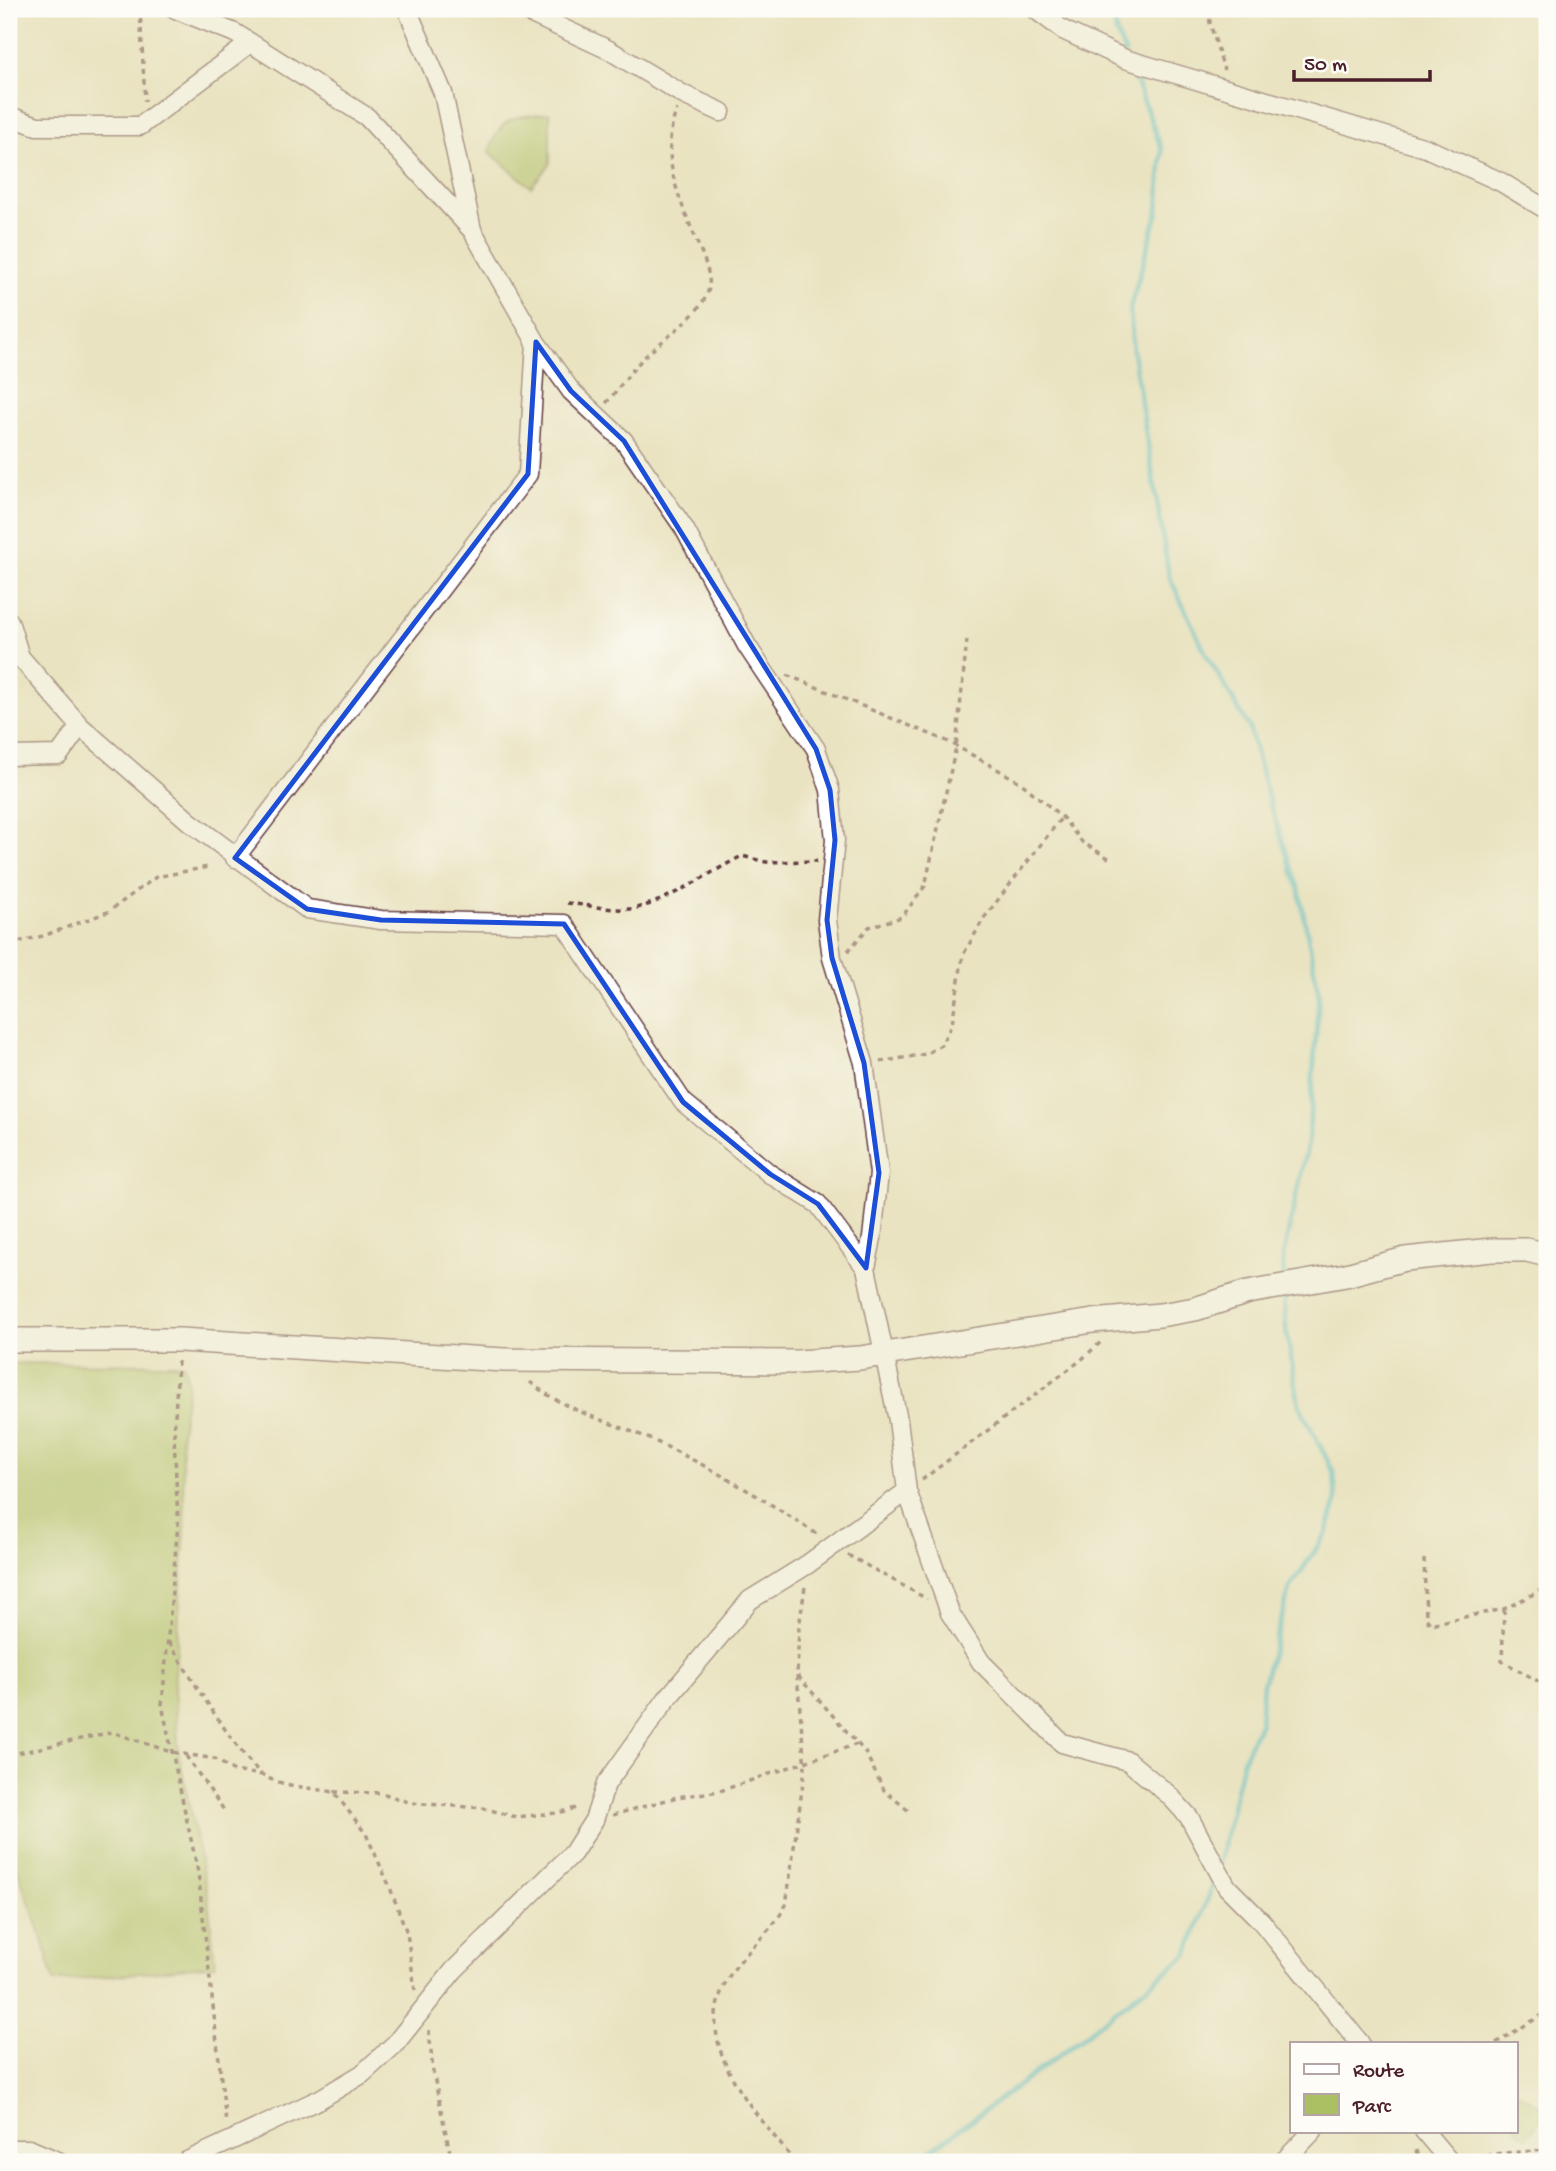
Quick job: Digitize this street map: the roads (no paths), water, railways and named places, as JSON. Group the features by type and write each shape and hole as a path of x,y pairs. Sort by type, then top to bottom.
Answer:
{"street":[{"path":"175,9 235,33 367,117 472,230 536,342 571,391 624,441 684,528 756,659 816,749 830,790 835,840 827,920 835,971 864,1063 879,1173 873,1238 866,1268"},
{"path":"407,9 443,93 472,230"},
{"path":"521,9 609,50 684,95 721,112"},
{"path":"1035,9 1063,30 1125,59 1426,148 1501,182 1547,210"},
{"path":"9,116 37,126 141,126 250,43"},
{"path":"235,858 528,474 536,342"},
{"path":"9,621 20,657 80,726 235,858 307,909 381,920 564,924 682,1102 770,1174 818,1204 866,1268 898,1420 906,1491 950,1612 981,1661 1062,1743 1128,1761 1169,1795 1189,1817 1227,1887 1261,1921 1359,2042"},
{"path":"9,756 59,755 80,726"},
{"path":"9,1340 180,1340 504,1360 797,1362 860,1358 1195,1309 1248,1292 1346,1275 1405,1259 1492,1250 1527,1250 1547,1255"},
{"path":"185,2162 320,2099 362,2074 395,2044 420,2009 463,1961 573,1853 594,1820 606,1784 666,1700 750,1601 808,1564 906,1491"},
{"path":"1283,2162 1313,2132"},
{"path":"1425,2132 1450,2162"},
{"path":"9,2149 29,2149 60,2162"}],"waterway":[{"path":"1114,9 1116,32 1125,53"},
{"path":"1130,65 1162,150 1158,211 1130,308 1133,352 1169,576 1206,654 1249,727 1270,804 1299,890 1319,995 1308,1143 1283,1256 1284,1280"},
{"path":"1219,1863 1243,1760 1260,1722 1263,1684 1290,1588 1326,1534 1336,1502 1334,1473 1299,1405 1286,1329 1284,1293"},
{"path":"915,2162 1065,2051 1187,1955 1216,1876"}]}
